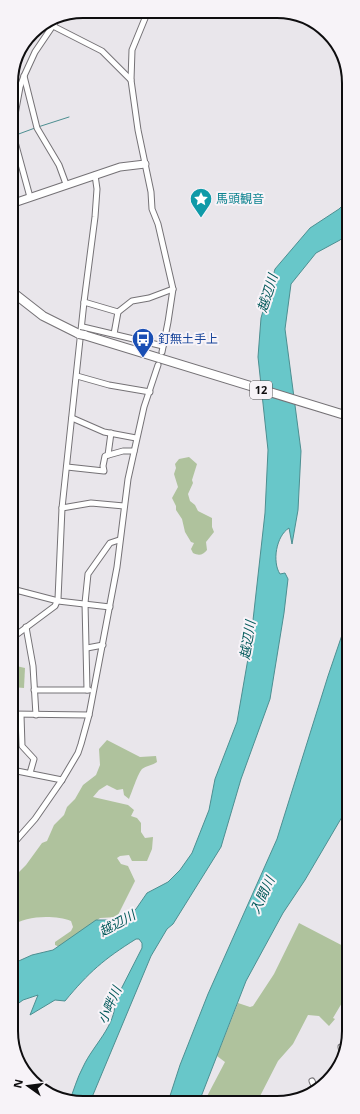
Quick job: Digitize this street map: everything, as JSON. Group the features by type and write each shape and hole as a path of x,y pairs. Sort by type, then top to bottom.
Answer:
{"main road":[{"name":"12","path":"18,297 42,316 82,332 173,363 342,414"}],"street":[{"path":"82,332 114,334 162,349 168,322 173,289 158,224 152,209 151,192 131,80 132,50 145,18"},
{"path":"54,25 102,51 131,80"},
{"path":"18,98 24,76 35,52 50,27"},
{"path":"24,76 37,128 59,165 66,184"},
{"path":"18,153 30,197"},
{"path":"18,201 95,174 132,164 145,164"},
{"path":"18,633 55,606 58,601 62,508 97,197 95,174"},
{"path":"114,334 118,312 132,301 149,298 173,289"},
{"path":"84,302 118,312"},
{"path":"18,838 35,819 62,780 78,753 89,715 103,645 117,567 124,506 136,438 158,365"},
{"path":"77,376 109,385 150,392"},
{"path":"72,418 112,433 136,438"},
{"path":"66,467 104,471 105,456 108,455 112,433"},
{"path":"108,455 124,451 134,451"},
{"path":"62,508 91,503 124,506"},
{"path":"87,690 85,603 89,571 110,544 120,540"},
{"path":"18,591 58,601 110,606"},
{"path":"26,627 33,666 36,715"},
{"path":"87,648 103,645"},
{"path":"34,690 94,690"},
{"path":"18,715 89,715"},
{"path":"21,715 22,746 34,759 30,773"},
{"path":"18,771 62,780"}],"green space":[{"path":"189,457 197,464 192,480 193,483 188,494 190,501 195,505 198,511 212,518 212,527 214,532 206,542 207,550 201,554 193,553 191,549 194,543 191,542 185,532 182,519 176,510 176,506 172,498 178,487 174,474 176,468 175,464 179,459"},
{"path":"18,666 25,668 24,688 18,688"},
{"path":"107,740 140,757 156,756 157,762 140,771 129,799 124,795 123,789 117,790 107,785 99,790 93,797 128,805 134,810 131,816 137,818 141,823 141,832 145,838 153,837 152,849 147,861 132,861 129,855 120,856 117,858 121,864 128,866 135,881 117,917 100,918 62,948 55,945 55,942 71,931 73,927 71,921 41,917 18,922 18,873 26,865 42,843 47,841 54,825 64,815 67,807 75,799 83,785 96,775 100,765 99,749"},
{"path":"299,923 342,945 342,1003 333,1018 335,1019 329,1026 319,1016 308,1015 293,1044 278,1061 260,1096 207,1096 225,1062 217,1056 238,1003 250,1007 253,1006 274,974"}],"water":[{"name":"越辺川","path":"342,206 342,238 316,253 291,284 285,329 301,451 298,510 292,544 289,528 278,543 276,556 276,563 280,574 285,573 288,579 270,699 241,779 221,847 173,924 167,929 151,956 93,1096 72,1095 87,1059 112,1019 115,1001 142,948 142,943 139,939 136,939 115,953 90,974 65,1001 55,1000 30,1015 38,995 23,1000 18,1004 18,961 32,955 53,950 96,920 124,920 136,909 147,893 168,882 180,870 192,853 209,810 215,779 237,722 250,647 265,513 268,450 258,357 261,318 275,269 310,228"},
{"name":"入間川","path":"342,635 342,817 305,880 283,913 246,981 201,1096 170,1096 180,1065 208,994 277,839"}],"waterway":[{"path":"38,127 69,117"},
{"path":"18,134 35,128"}],"place":[{"name":"馬頭観音","path":"201,218"},
{"name":"釘無土手上","path":"143,358"}],"water label":[{"name":"小畔川","path":"109,1005"}]}
